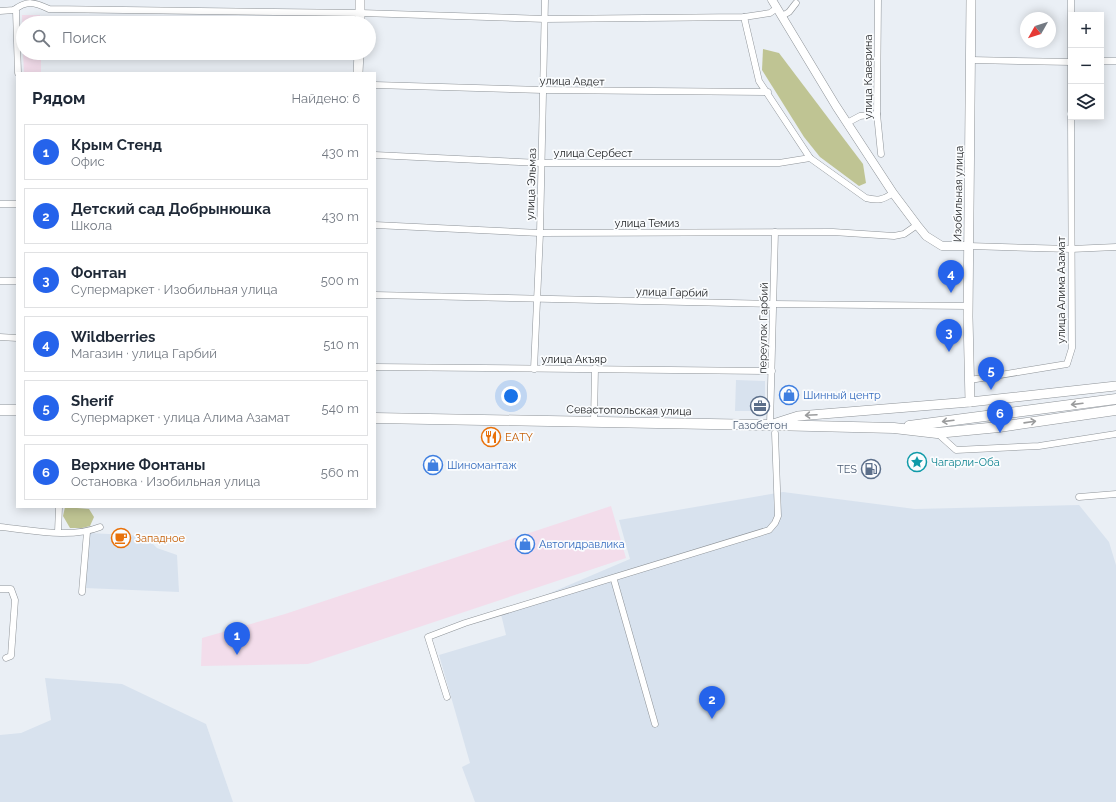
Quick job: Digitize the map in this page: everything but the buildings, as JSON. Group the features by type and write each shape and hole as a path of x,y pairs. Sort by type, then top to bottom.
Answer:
{"main road":[{"path":"360,0 361,16"},
{"name":"Изобильная улица","path":"970,402 968,306 972,60 971,0"},
{"path":"358,72 359,60"},
{"path":"970,380 972,389 976,395 991,400"},
{"path":"944,404 958,400 966,394 970,380"},
{"path":"773,429 798,416 850,413 970,402 1116,386"},
{"path":"894,428 1116,399"},
{"path":"0,410 16,410"},
{"path":"894,428 936,433 999,427 1116,410"},
{"path":"811,427 850,413"},
{"name":"Севастопольская улица","path":"376,418 594,421 773,429 811,427 894,428"}],"street":[{"path":"0,11 14,10 21,2 28,0 50,9 361,13 545,18 744,17 770,13 777,8"},
{"name":"улица Эльмаз","path":"534,369 540,233 545,18 544,0"},
{"path":"772,0 847,123 893,193 926,236 942,246 1071,248 1116,247"},
{"name":"улица Каверина","path":"878,0 877,114 881,154"},
{"path":"1071,0 1071,48"},
{"path":"782,16 789,12 796,3"},
{"path":"14,10 16,11 16,16"},
{"path":"744,17 759,81 768,92 810,158 866,198 876,201 884,199 893,193"},
{"path":"18,60 18,72"},
{"path":"972,60 1068,62"},
{"path":"1104,61 1116,61"},
{"name":"улица Авдет","path":"376,85 543,90 768,92"},
{"path":"847,123 860,116 877,114"},
{"name":"улица Алима Азамат","path":"970,380 1066,364 1072,348 1071,120"},
{"name":"улица Сербест","path":"376,155 541,163 779,163 810,158"},
{"path":"0,204 16,204"},
{"name":"улица Темиз","path":"376,225 540,233 833,232 894,236 904,234 917,225"},
{"name":"переулок Гарбий","path":"447,697 428,637 465,623 769,530 775,523 778,516 773,429 772,371 775,232"},
{"path":"0,281 16,281"},
{"name":"улица Гарбий","path":"376,295 537,300 968,306"},
{"path":"0,337 16,338"},
{"name":"улица Акъяр","path":"376,367 534,369 594,368 772,371"},
{"path":"594,368 594,421"},
{"path":"936,433 952,448 960,450 1039,446 1116,434"},
{"path":"1079,497 1116,494"},
{"path":"58,532 59,508"},
{"path":"0,527 58,532 87,532 100,527"},
{"path":"82,592 87,532"},
{"path":"614,580 655,724"},
{"path":"0,589 11,589 15,600 11,656 6,658"}],"shaded area":[{"path":"22,15 40,15 40,16"},
{"path":"23,60 41,60 41,72 24,72"},
{"path":"736,380 765,381 765,411 735,411"},
{"path":"783,492 915,509 1079,505 1109,542 1116,565 1116,802 475,802 462,767 470,763 439,655 506,635 501,614 630,559 619,520"},
{"path":"611,506 626,558 308,664 201,666 202,638 285,614"},
{"path":"90,533 145,536 157,548 177,555 179,592 85,588"},
{"path":"45,678 122,684 206,724 233,802 0,802 0,735 21,733 51,720"}],"green space":[{"path":"763,49 779,53 863,164 866,183 859,186 820,157 804,137 762,70"},
{"path":"65,508 77,508 89,509 94,517 90,526 70,528 63,516"}],"place":[{"name":"Wildberries","path":"951,293"},
{"name":"Фонтан","path":"949,352"},
{"name":"Sherif","path":"991,390"},
{"name":"Шинный центр","path":"789,395"},
{"name":"Газобетон","path":"760,406"},
{"name":"Верхние Фонтаны","path":"1000,433"},
{"name":"EАTY","path":"491,437"},
{"name":"Чагарли-Оба","path":"917,462"},
{"name":"Шиномантаж","path":"433,465"},
{"name":"TES","path":"871,469"},
{"name":"Западное","path":"121,538"},
{"name":"Автогидравлика","path":"525,544"},
{"name":"Крым Стенд","path":"237,655"},
{"name":"Детский сад Добрынюшка","path":"712,719"}]}
